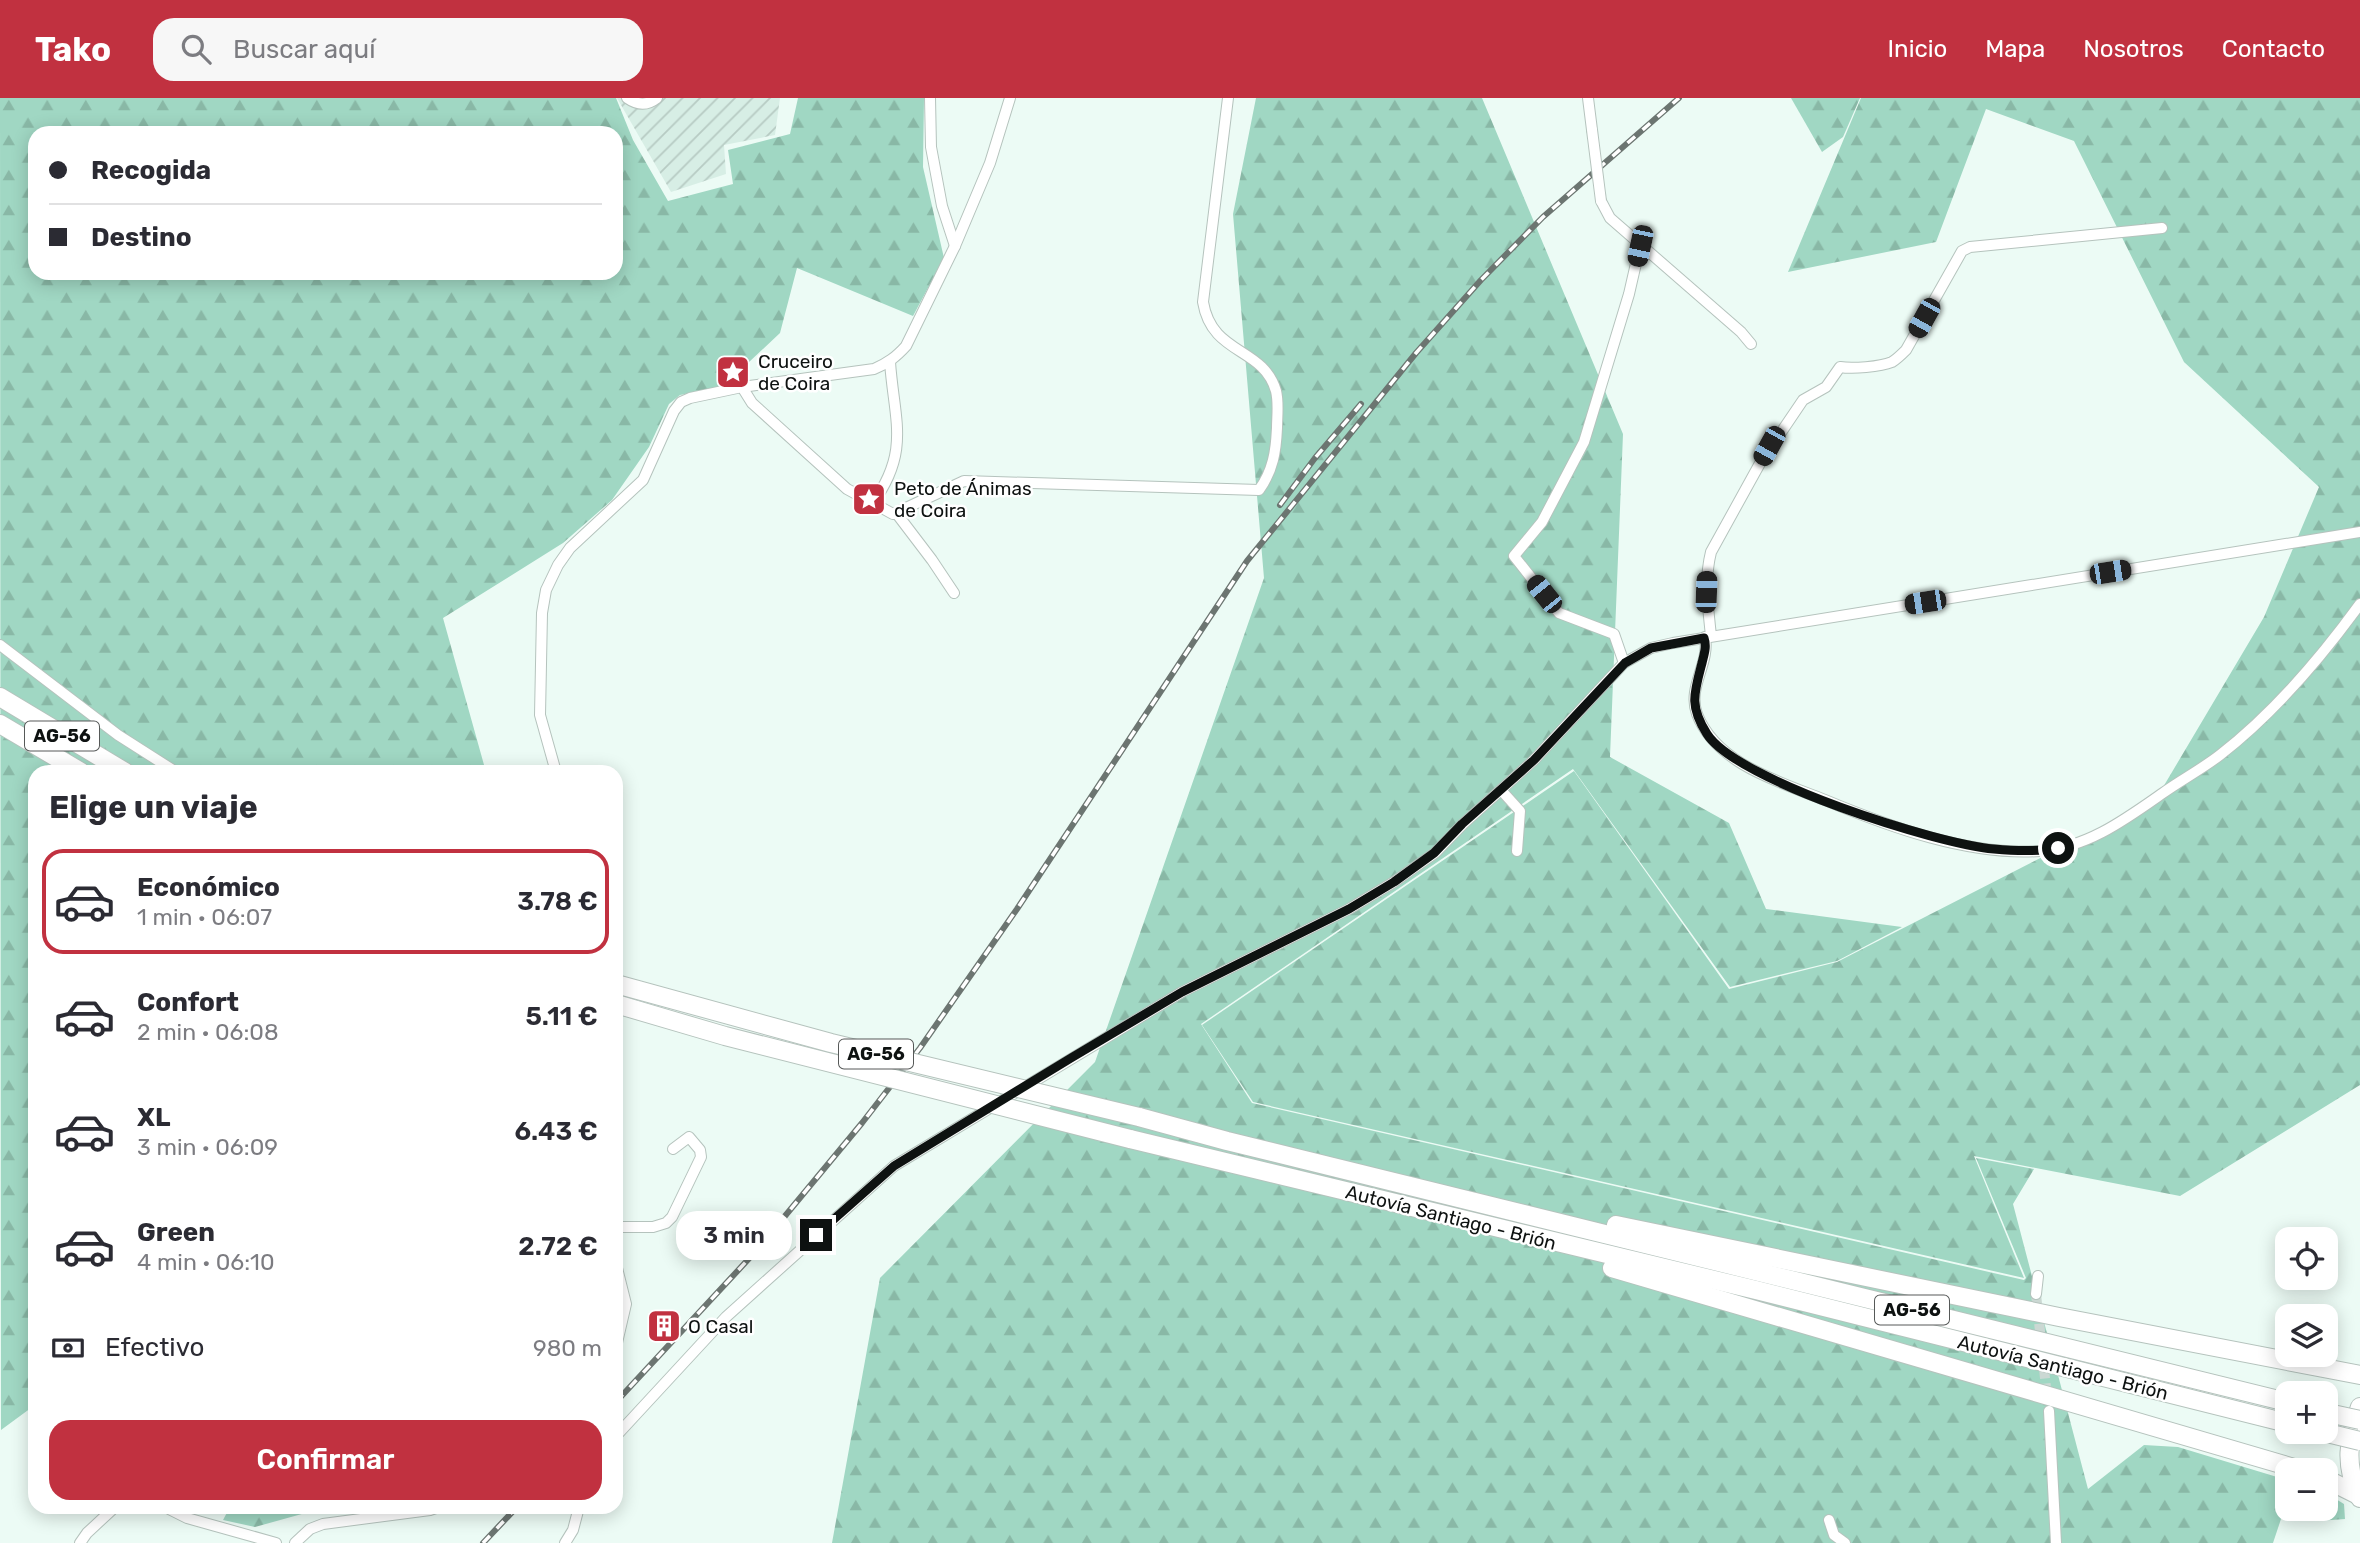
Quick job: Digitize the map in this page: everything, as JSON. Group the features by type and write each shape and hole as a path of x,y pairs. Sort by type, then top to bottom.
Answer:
{"highway":[{"name":"AG-56","path":"0,697 113,765"},
{"name":"AG-56","path":"0,724 69,765"},
{"name":"Autovía Santiago - Brión","path":"623,986 831,1043 2275,1399"},
{"name":"Autovía Santiago - Brión","path":"623,1006 725,1036 1033,1112 1130,1139 2275,1420"},
{"path":"1536,1218 1565,1215 2046,1315 2360,1375"},
{"path":"1555,1243 1600,1264 2275,1462"},
{"path":"2359,1496 2349,1465 2350,1433 2360,1406"},
{"path":"2338,1415 2360,1420"},
{"path":"2338,1436 2360,1441"},
{"path":"2338,1485 2359,1496"}],"street":[{"path":"627,98 640,104 657,98"},
{"path":"930,98 931,147 942,206 955,246"},
{"path":"554,765 540,715 542,613 546,590 558,565 570,548 643,480 674,411 681,402 742,387 874,369 890,362 906,346 955,246 990,163 1010,98"},
{"path":"742,387 752,403 847,489 891,514 897,514 964,481 1021,485 1222,487 1259,490 1273,462 1278,404 1276,391 1264,368 1214,332 1208,322 1203,302 1228,98"},
{"path":"1588,98 1601,201 1610,218 1741,332 1751,344"},
{"path":"2162,228 1970,247 1962,251 1906,350 1894,361 1854,369 1840,367 1826,387 1803,400 1769,446 1711,552 1706,592 1708,637 1693,696 1707,735 1723,751 1795,788 1868,818 1928,837 1993,849 2040,851 2076,844 2120,822 2219,756 2258,723 2298,680 2360,604"},
{"path":"1625,663 1615,634 1559,612 1514,556 1542,522 1584,442 1629,294 1640,246"},
{"path":"872,504 886,481 897,454 899,427 890,362"},
{"path":"897,514 954,593"},
{"path":"623,1428 726,1317 894,1166 1182,992 1339,915 1394,882 1434,853 1534,760 1625,663 1651,648 2360,532"},
{"path":"0,645 118,736 165,765"},
{"path":"1501,790 1520,811 1517,851"},
{"path":"623,1227 660,1226 672,1217 701,1157 700,1150 689,1137 673,1149"},
{"path":"2036,1294 2038,1276"},
{"path":"623,1292 626,1304 623,1317"},
{"path":"2049,1411 2056,1543"},
{"path":"80,1543 108,1514"},
{"path":"179,1514 276,1543"},
{"path":"295,1543 310,1530 323,1524 399,1514"},
{"path":"565,1543 573,1530 577,1514"},
{"path":"1829,1520 1835,1535 1844,1543"}],"shaded area":[{"path":"617,98 780,98 775,135 724,145 726,174 671,192"}],"green space":[{"path":"0,98 616,98 633,140 668,201 733,184 728,150 790,134 798,98 924,98 923,167 944,258 913,316 797,268 780,333 748,363 729,370 731,385 680,395 669,404 649,447 612,500 563,543 443,618 484,765 28,765 28,1410 1,1430"},
{"path":"1256,98 1482,98 1623,434 1610,757 1729,823 1766,909 1902,927 1837,961 1730,987 1573,769 1201,1024 1252,1103 2024,1280 2026,1278 1976,1158 2034,1169 2013,1204 2088,1489 2144,1445 2178,1447 2275,1476 2275,1521 2280,1521 2273,1543 832,1543 880,1278 1095,1062 1264,578 1233,214"},
{"path":"1791,98 1860,98 1843,137 1822,152"},
{"path":"1861,98 2360,98 2360,1085 2180,1196 1974,1156 2024,1278 1253,1102 1202,1025 1574,771 1729,989 1837,962 2156,799 2264,617 2319,487 2184,362 2074,141 1986,109 1936,242 1788,272"},
{"path":"2338,1500 2344,1504 2345,1519 2338,1520"},
{"path":"226,1514 302,1514 255,1527 223,1520"}],"tunnel":[{"path":"2036,1294 2047,1397"}],"railway":[{"path":"623,1394 756,1251 920,1048 1017,909 1247,561 1416,353 1481,280 1543,217 1679,98"},
{"path":"1280,505 1315,458 1361,404"},
{"path":"483,1543 510,1514"}],"place":[{"name":"Cruceiro de Coira","path":"733,372"},
{"name":"Peto de Ánimas de Coira","path":"869,499"},
{"name":"O Casal","path":"664,1326"}],"route":[{"path":"816,1235 894,1166 1182,992 1349,909 1394,882 1434,853 1462,824 1534,760 1625,663 1651,648 1704,638 1706,646 1693,696 1697,713 1707,735 1723,751 1755,769 1868,818 1928,837 1993,849 2040,851 2058,848"}]}
